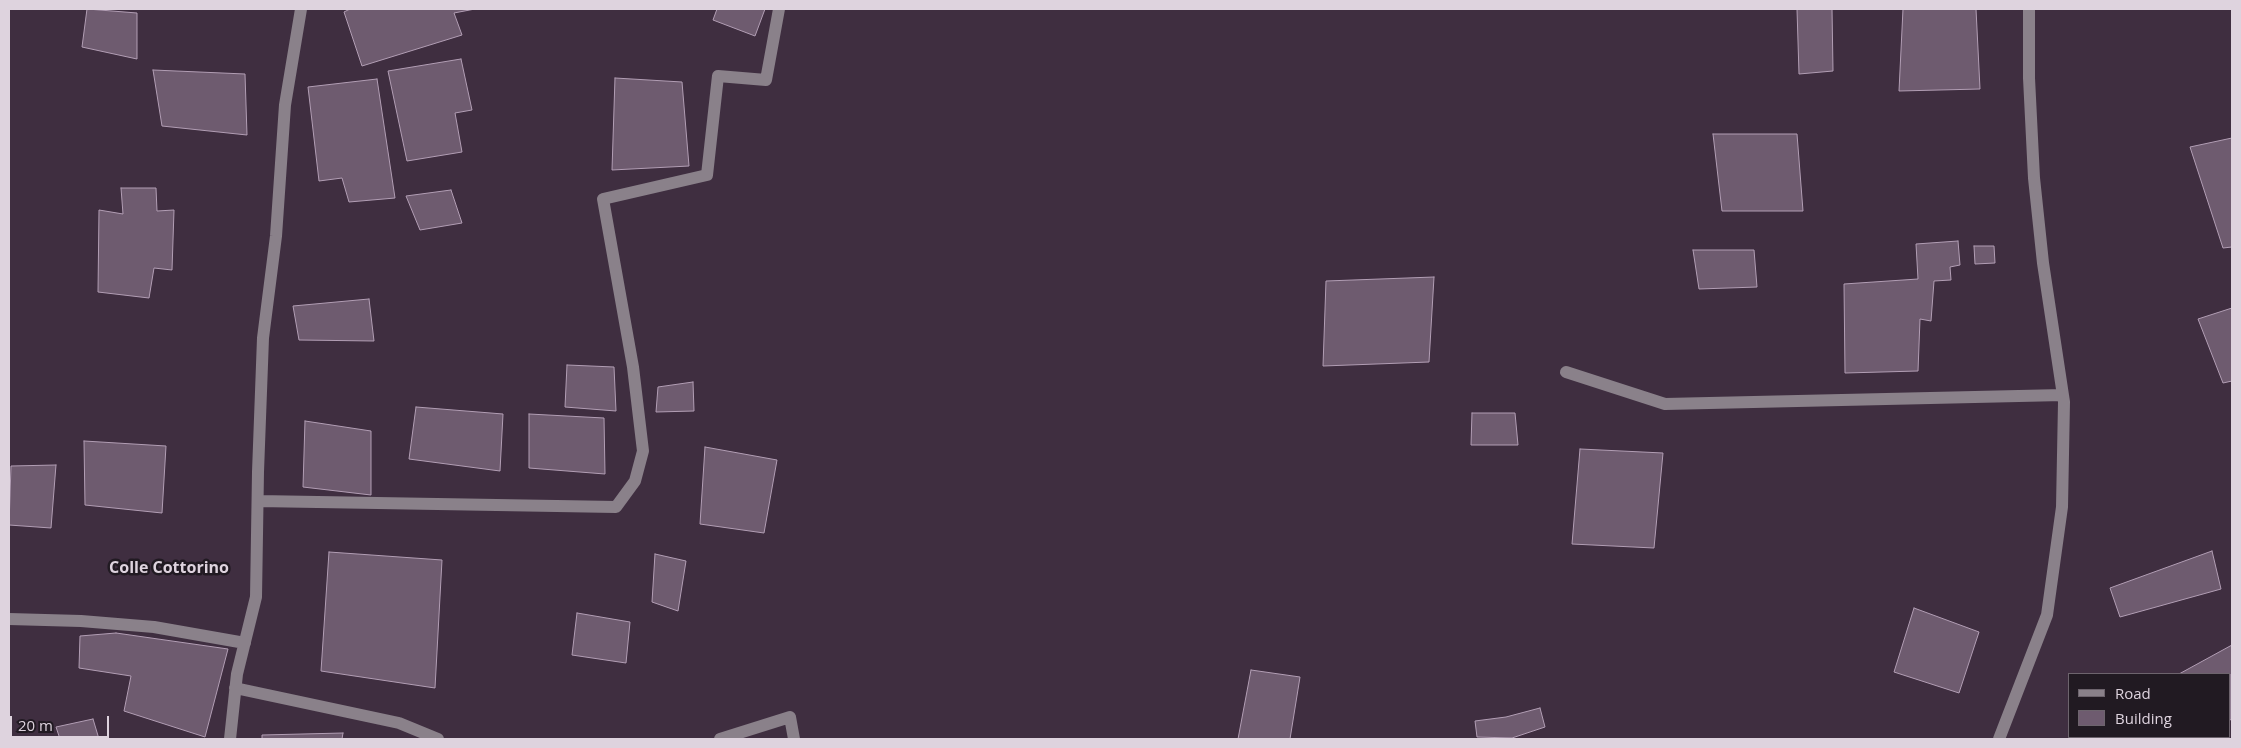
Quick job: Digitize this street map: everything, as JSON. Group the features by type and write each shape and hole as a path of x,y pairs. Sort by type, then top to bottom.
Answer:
{"street":[{"path":"230,739 235,688 256,597 263,338 276,236 285,105 301,9"},
{"path":"258,501 616,507 635,482 643,451 633,367 603,199 707,176 718,76 766,80 779,9"},
{"path":"1999,739 2047,615 2062,507 2063,395 2043,263 2034,178 2028,9"},
{"path":"1566,372 1665,404 2063,395"},
{"path":"9,619 81,621 154,627 245,643"},
{"path":"235,688 399,723 438,739"},
{"path":"720,739 790,717 794,739"}],"building":[{"path":"87,9 137,13 137,59 82,47"},
{"path":"350,9 475,9 454,13 462,35 362,66 344,12"},
{"path":"717,9 765,9 755,36 713,20"},
{"path":"1797,9 1832,9 1833,71 1799,74"},
{"path":"1903,9 1976,9 1980,89 1899,91"},
{"path":"461,59 472,110 455,113 462,152 407,161 388,71"},
{"path":"153,70 245,74 247,135 162,126"},
{"path":"615,78 682,82 689,166 612,170"},
{"path":"377,79 395,198 349,202 342,178 319,181 308,87"},
{"path":"1713,134 1797,134 1803,211 1722,211"},
{"path":"2232,138 2232,247 2223,248 2190,147"},
{"path":"121,188 156,188 157,211 174,210 172,270 154,268 149,298 98,292 99,210 123,214"},
{"path":"451,190 462,223 420,230 406,196"},
{"path":"1958,241 1960,265 1950,267 1951,280 1934,281 1931,321 1920,319 1918,371 1845,373 1844,284 1918,279 1916,244"},
{"path":"1974,246 1994,246 1995,263 1975,264"},
{"path":"1693,250 1754,250 1757,287 1699,289"},
{"path":"1434,277 1429,362 1323,366 1326,281"},
{"path":"369,299 374,341 299,340 293,306"},
{"path":"2232,308 2232,381 2223,383 2198,319"},
{"path":"567,365 614,367 616,411 565,407"},
{"path":"693,382 694,411 656,412 658,387"},
{"path":"416,407 503,414 500,471 409,459"},
{"path":"1472,413 1515,413 1518,445 1471,445"},
{"path":"529,414 604,418 605,474 529,468"},
{"path":"305,421 371,431 371,495 303,487"},
{"path":"84,441 166,446 162,513 85,505"},
{"path":"705,447 777,460 764,533 700,524"},
{"path":"1580,449 1663,453 1654,548 1572,544"},
{"path":"56,465 51,528 9,525 11,466"},
{"path":"2212,551 2221,589 2120,617 2110,588"},
{"path":"329,552 442,560 435,688 321,671"},
{"path":"655,554 686,561 678,611 652,602"},
{"path":"1914,608 1979,632 1959,693 1894,672"},
{"path":"577,613 630,622 626,663 572,655"},
{"path":"116,633 228,649 205,737 124,711 131,676 79,668 80,636"},
{"path":"2232,645 2232,719 2231,673 2181,673"},
{"path":"1251,670 1300,677 1290,739 1238,739"},
{"path":"1540,708 1545,727 1512,738 1477,737 1475,721 1506,717"},
{"path":"93,719 99,739 60,739 56,727"},
{"path":"343,733 342,739 262,739 262,735"}],"district":[{"name":"Colle Cottorino","path":"169,568"}]}
